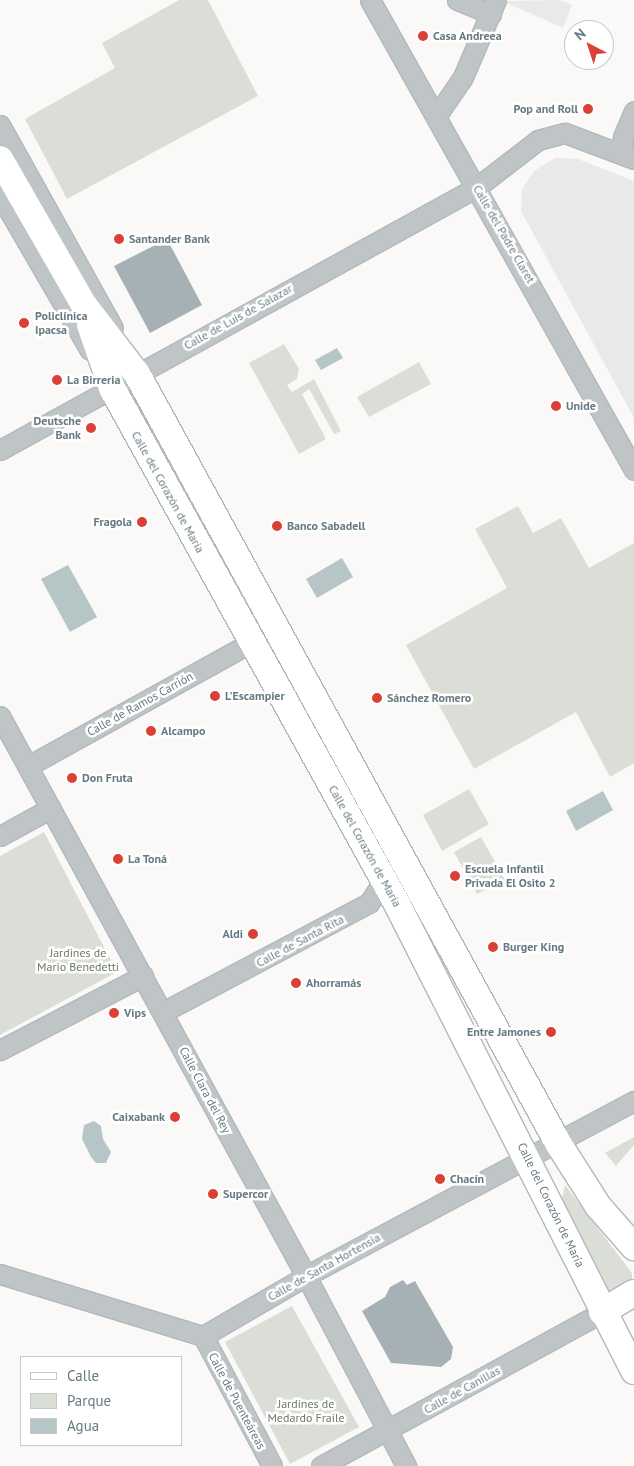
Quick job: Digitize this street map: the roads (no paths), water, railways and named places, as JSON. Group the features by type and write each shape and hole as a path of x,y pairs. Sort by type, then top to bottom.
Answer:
{"street":[{"name":"Calle del Padre Claret","path":"370,0 437,115 634,470"},
{"path":"437,115 463,77 493,7 457,0"},
{"path":"628,156 623,137 634,111"},
{"name":"Calle del Corazón de María","path":"0,125 327,722 391,835 558,1143 598,1206 634,1247"},
{"path":"477,187 526,147 552,134 576,135 628,156"},
{"name":"Calle del Corazón de María","path":"0,159 84,305 137,374"},
{"name":"Calle de Luis de Salazar","path":"0,450 477,187"},
{"name":"Calle del Corazón de María","path":"0,196 112,388 391,892 528,1159 602,1312 634,1370"},
{"name":"Calle del Corazón de María","path":"84,305 112,388"},
{"path":"179,512 223,571 230,574 245,570"},
{"path":"252,642 273,653 308,708 327,722"},
{"name":"Calle de Ramos Carrión","path":"28,766 252,642"},
{"name":"Calle Clara del Rey","path":"0,716 390,1430 406,1466"},
{"path":"0,836 51,808"},
{"name":"Calle de Santa Rita","path":"163,1012 391,892 394,852 391,835"},
{"path":"391,892 412,917 427,942 445,936"},
{"path":"0,1050 143,976"},
{"name":"Calle de Santa Hortensia","path":"203,1336 306,1276 634,1101"},
{"path":"0,1274 203,1336"},
{"path":"602,1312 634,1293"},
{"name":"Calle de Canillas","path":"321,1466 390,1430 602,1312"},
{"name":"Calle de Puenteáreas","path":"203,1336 272,1466"}],"water":[{"path":"337,348 343,358 321,370 315,360"},
{"path":"342,558 353,577 317,598 306,579"},
{"path":"68,565 97,617 70,632 41,579"},
{"path":"603,791 613,810 576,831 566,811"},
{"path":"94,1121 101,1126 103,1139 111,1152 106,1163 96,1163 82,1139 84,1125"}],"place":[{"name":"Casa Andreea","path":"423,36"},
{"name":"Pop and Roll","path":"588,109"},
{"name":"Santander Bank","path":"119,239"},
{"name":"Policlínica Ipacsa","path":"24,323"},
{"name":"La Birreria","path":"57,380"},
{"name":"Unide","path":"556,406"},
{"name":"Deutsche Bank","path":"91,428"},
{"name":"Fragola","path":"142,522"},
{"name":"Banco Sabadell","path":"277,526"},
{"name":"L'Escampier","path":"215,696"},
{"name":"Sánchez Romero","path":"377,698"},
{"name":"Alcampo","path":"151,731"},
{"name":"Don Fruta","path":"72,778"},
{"name":"La Toná","path":"118,859"},
{"name":"Escuela Infantil Privada El Osito 2","path":"455,876"},
{"name":"Aldi","path":"253,934"},
{"name":"Burger King","path":"493,947"},
{"name":"Ahorramás","path":"296,983"},
{"name":"Vips","path":"114,1013"},
{"name":"Entre Jamones","path":"551,1032"},
{"name":"Caixabank","path":"175,1117"},
{"name":"Chacín","path":"440,1179"},
{"name":"Supercor","path":"213,1194"}],"park label":[{"name":"Jardines de Mario Benedetti","path":"78,960"},
{"name":"Jardines de Medardo Fraile","path":"306,1411"}]}
